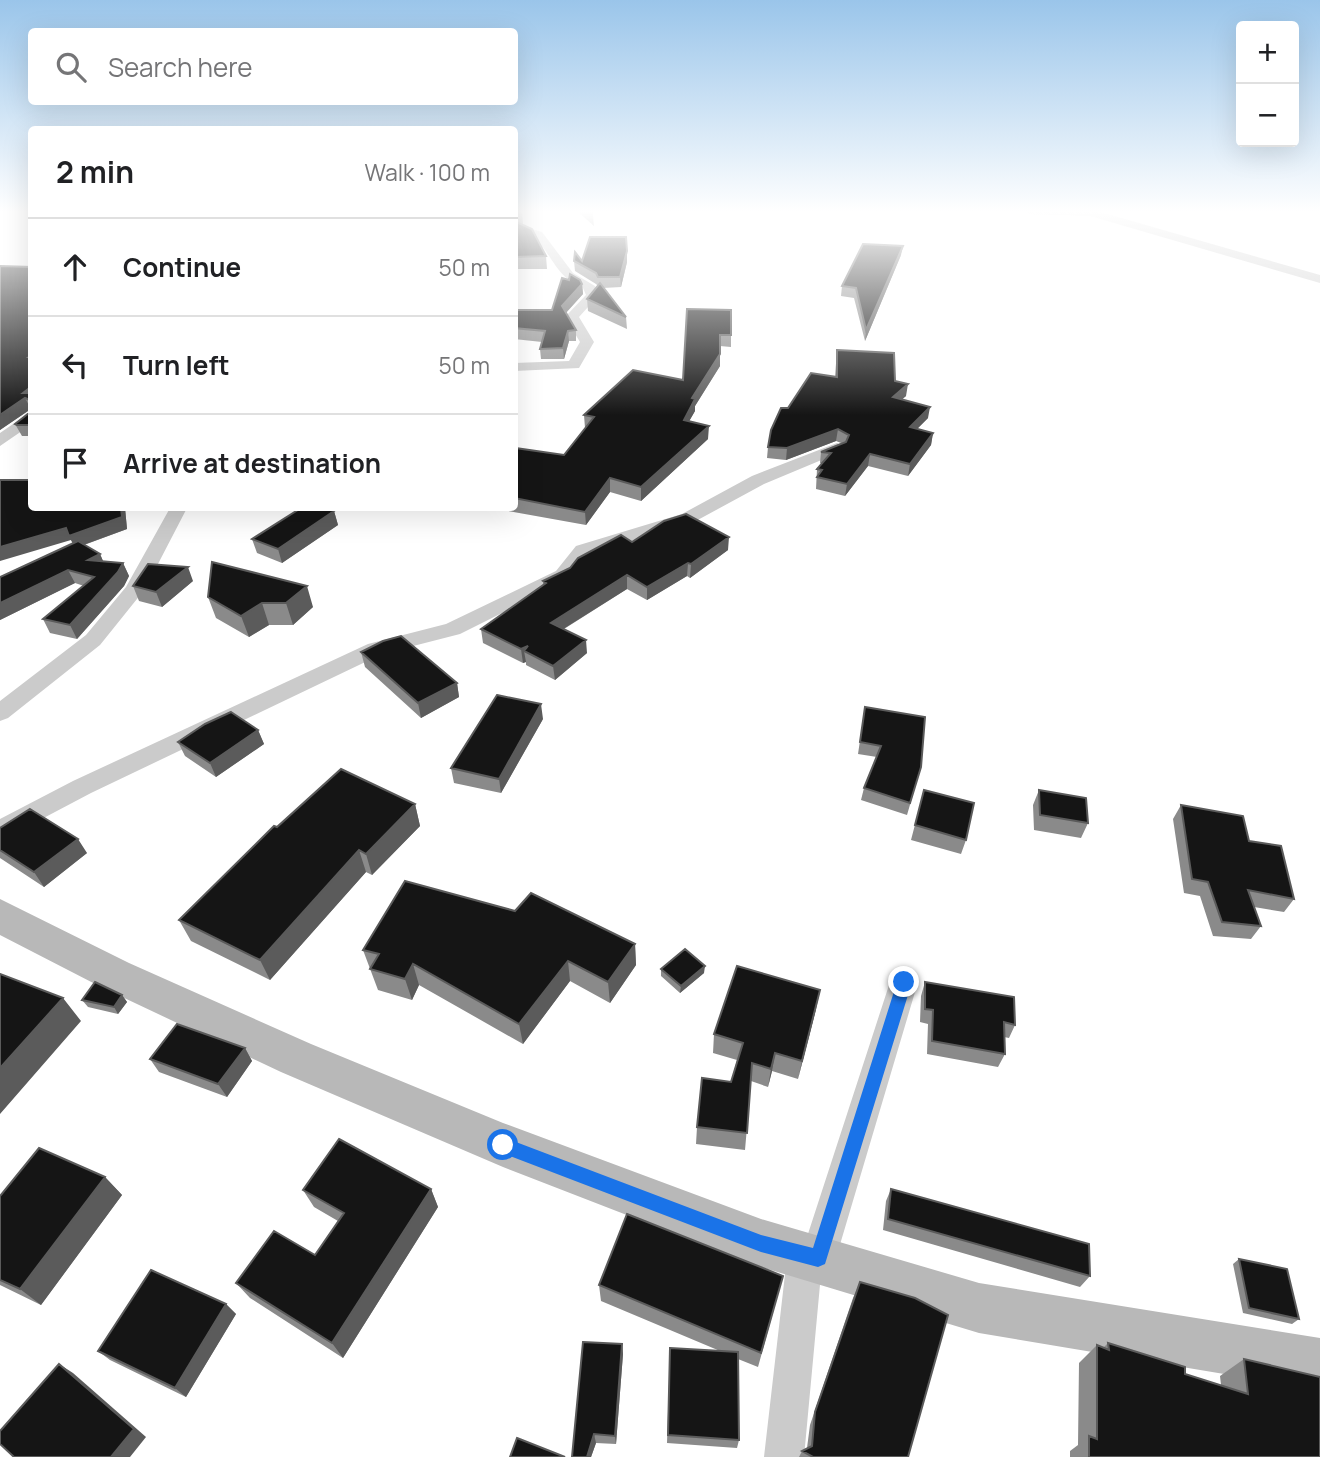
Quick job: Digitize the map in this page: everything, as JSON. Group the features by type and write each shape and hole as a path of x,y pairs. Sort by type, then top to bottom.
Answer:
{"street":[{"path":"518,367 574,365 587,342 572,317 592,296 589,286 573,279"},
{"path":"0,441 28,419"},
{"path":"0,831 107,775 375,649 453,629 563,575 583,550 688,518 758,480 837,448"},
{"path":"0,713 93,640 135,589 176,511"},
{"path":"0,915 114,975 308,1063 503,1145 761,1243 979,1308 1320,1364"},
{"path":"805,1256 818,1258 904,982"},
{"path":"784,1457 805,1256"}],"building":[{"path":"0,279 28,279 28,389 23,393 28,393 28,399 25,398 0,415"},
{"path":"562,279 578,279 582,284 562,306 576,330 568,331 563,348 540,349 545,331 518,328 518,310 552,310"},
{"path":"846,279 888,279 866,330 856,288 842,286"},
{"path":"600,283 626,317 587,299"},
{"path":"687,309 731,310 731,335 720,335 720,354 692,398 695,399 684,420 709,426 641,487 610,478 585,512 518,499 518,448 564,455 594,417 584,415 633,370 683,380"},
{"path":"837,350 894,353 895,381 908,384 893,397 930,407 910,427 933,433 910,464 870,454 847,484 817,477 822,470 817,469 831,453 821,452 846,442 849,435 838,429 787,448 768,447 771,430 781,408 788,408 811,373 837,377"},
{"path":"28,414 28,425 15,424"},
{"path":"0,480 28,480 28,511 121,511 122,517 69,536 66,528 0,547"},
{"path":"296,511 334,511 278,549 252,539"},
{"path":"686,514 729,537 691,564 688,563 647,587 627,575 551,623 586,640 553,666 524,651 528,646 521,649 481,629 546,583 543,581 570,568 578,558 621,535 632,542 664,521"},
{"path":"78,541 100,554 88,560 123,563 70,625 43,619 94,577 68,570 0,603 0,577"},
{"path":"212,562 307,586 286,603 262,603 241,616 208,597"},
{"path":"148,564 188,567 156,592 133,586"},
{"path":"401,636 457,683 418,703 361,652"},
{"path":"497,695 541,704 499,779 451,768"},
{"path":"865,707 925,717 921,767 910,803 864,788 881,746 860,742"},
{"path":"231,712 258,730 210,763 178,742 205,724"},
{"path":"341,769 415,804 366,854 359,850 260,960 179,920 274,826 277,827"},
{"path":"924,790 974,803 966,840 915,825"},
{"path":"1039,790 1086,798 1088,823 1040,815"},
{"path":"1181,805 1243,816 1249,841 1281,846 1294,899 1248,890 1261,926 1222,922 1208,882 1192,879"},
{"path":"30,809 78,839 34,872 0,850 0,828"},
{"path":"405,881 515,911 531,893 635,944 608,982 568,961 519,1024 413,964 405,979 370,969 379,954 363,950"},
{"path":"685,949 705,966 681,986 661,969"},
{"path":"737,966 820,990 802,1061 775,1053 771,1069 752,1063 747,1133 697,1127 702,1078 731,1082 743,1043 714,1034"},
{"path":"0,974 63,998 0,1068"},
{"path":"95,982 122,995 114,1007 82,1000"},
{"path":"925,982 1014,997 1015,1025 1004,1022 1005,1054 932,1041 933,1010 925,1009"},
{"path":"177,1024 245,1048 218,1084 150,1059"},
{"path":"339,1139 431,1189 332,1343 236,1283 274,1231 315,1255 344,1213 303,1190"},
{"path":"39,1148 105,1177 20,1289 0,1280 0,1196"},
{"path":"891,1189 1089,1244 1090,1276 888,1219"},
{"path":"627,1214 783,1276 761,1353 599,1285"},
{"path":"1239,1259 1287,1269 1299,1319 1249,1308"},
{"path":"151,1270 226,1304 175,1388 98,1351"},
{"path":"860,1282 915,1298 948,1315 908,1457 813,1457 802,1451 812,1446 815,1412"},
{"path":"583,1342 622,1344 615,1436 594,1434 587,1457 572,1457"},
{"path":"1108,1343 1185,1367 1185,1374 1248,1394 1244,1359 1320,1377 1320,1457 1089,1457 1089,1436 1097,1439 1097,1345 1109,1350"},
{"path":"670,1348 738,1352 739,1440 668,1435"},
{"path":"59,1364 134,1429 111,1457 14,1457 0,1444 0,1431"},
{"path":"517,1438 565,1457 510,1457"}],"route":[{"path":"503,1145 761,1243 818,1258 904,982"}]}
